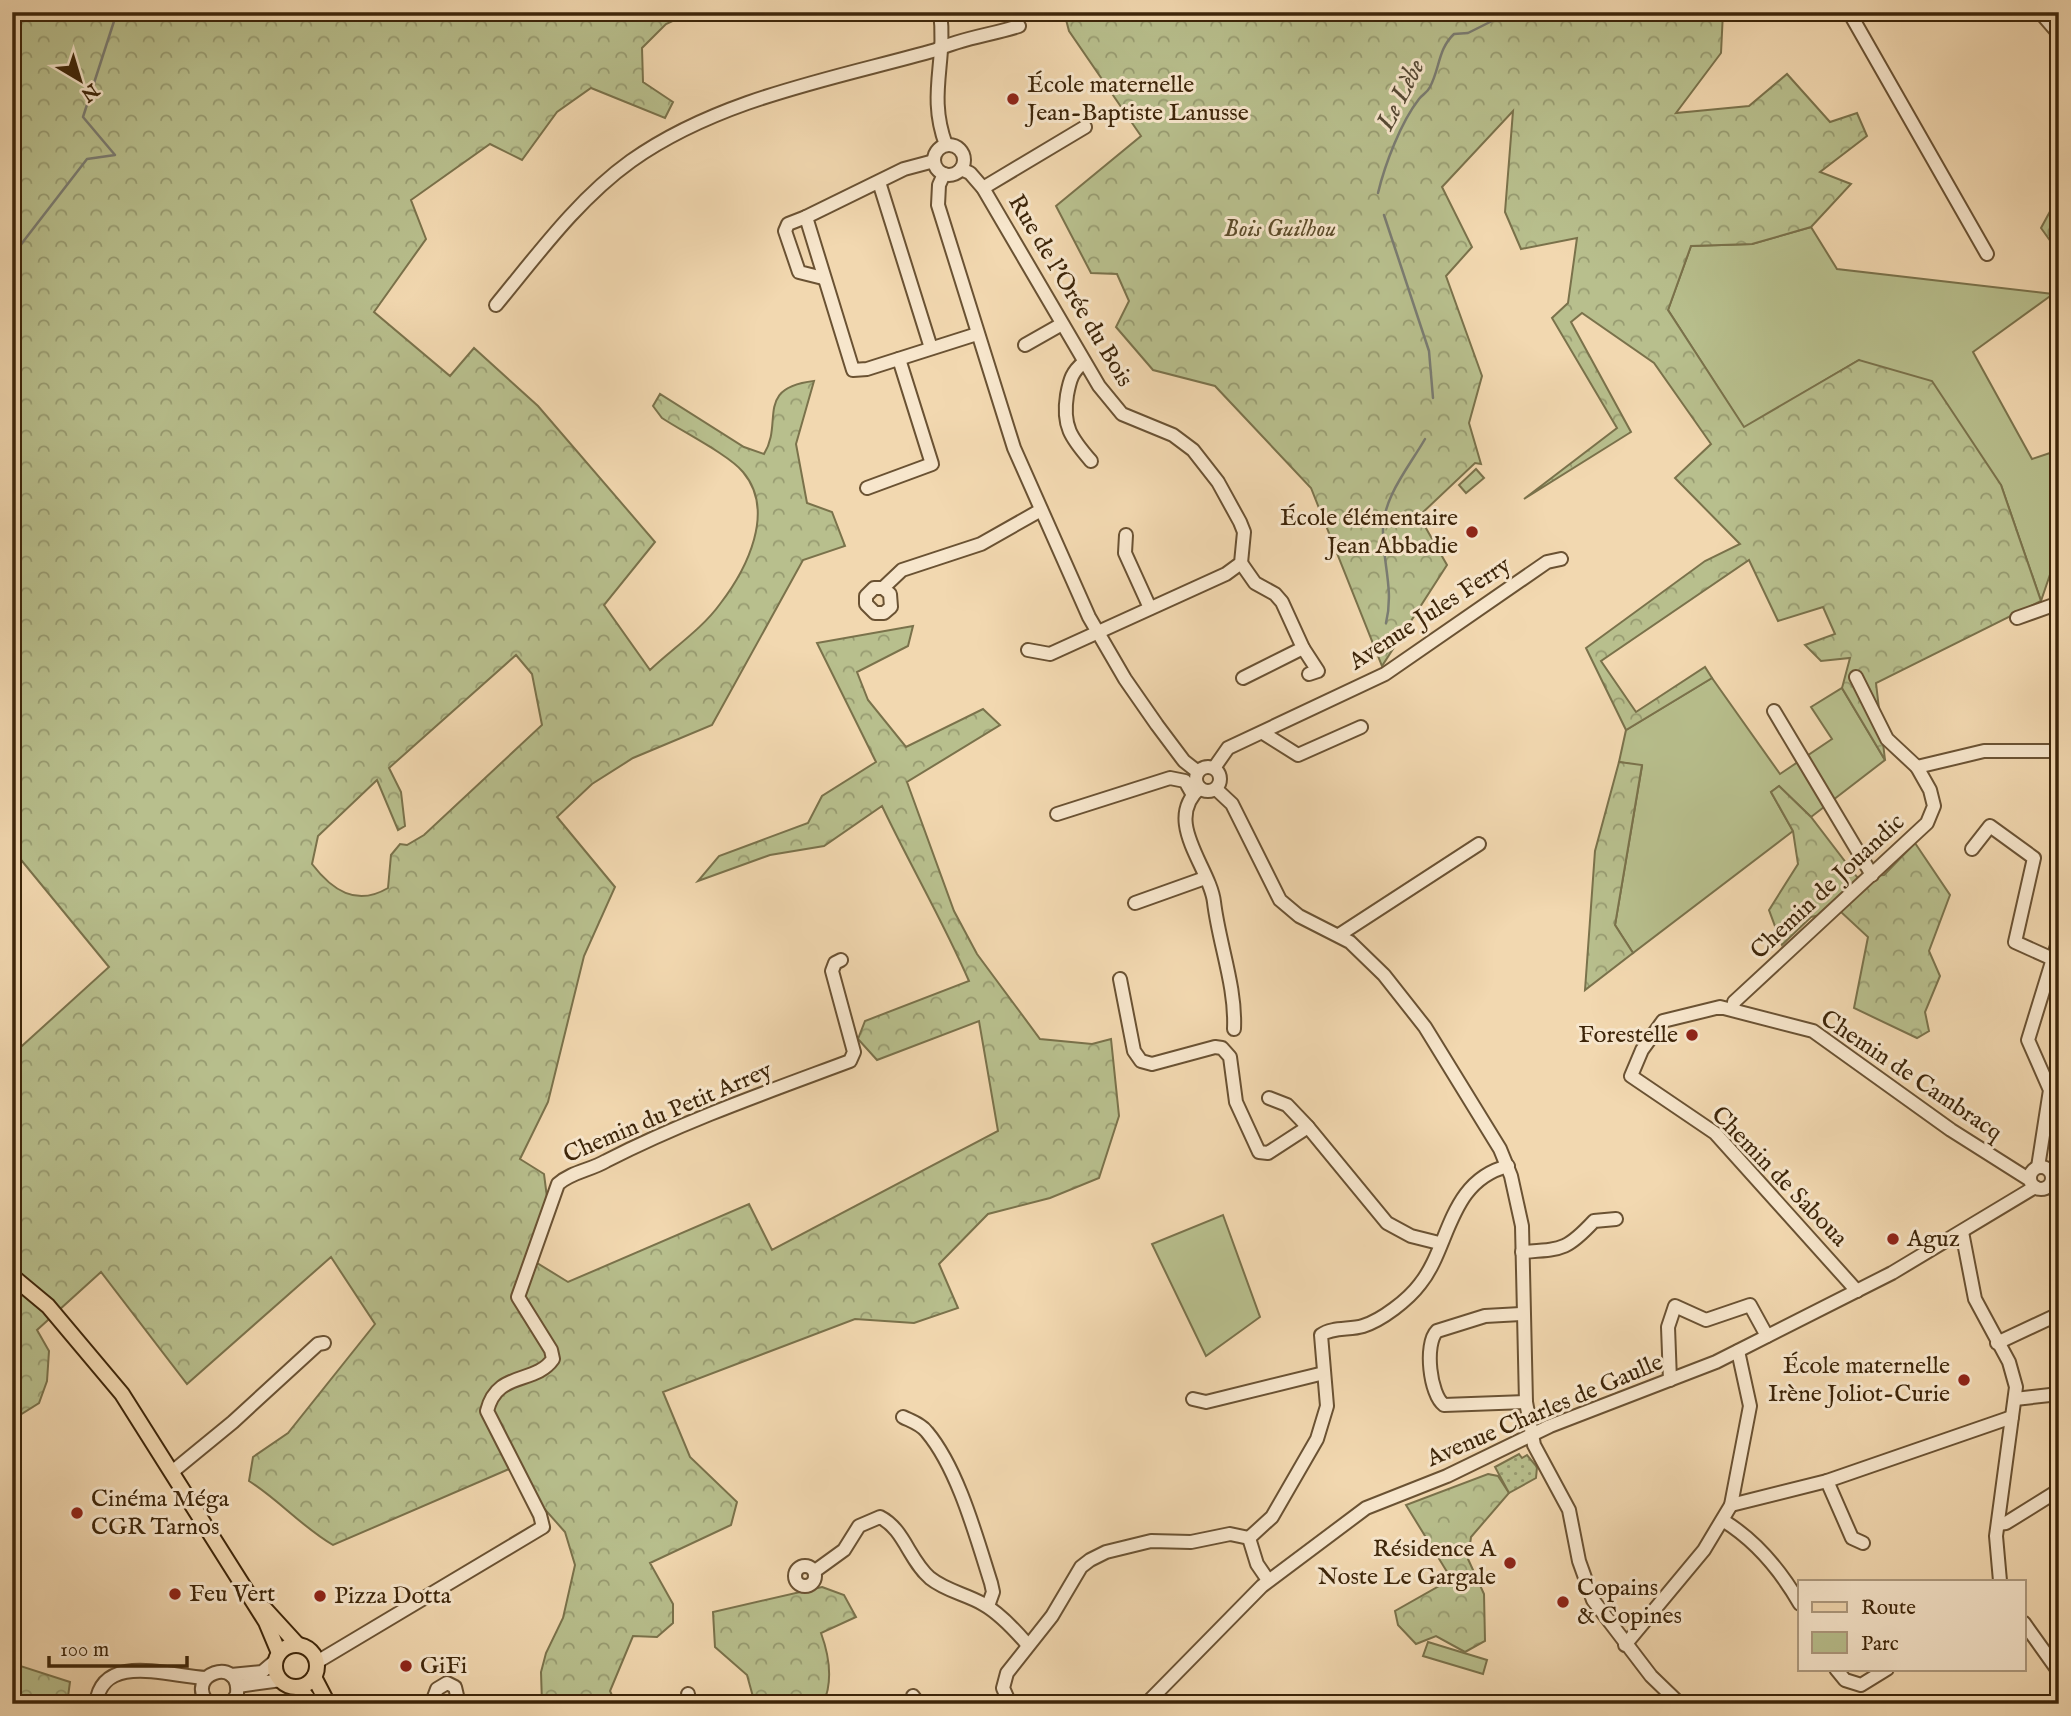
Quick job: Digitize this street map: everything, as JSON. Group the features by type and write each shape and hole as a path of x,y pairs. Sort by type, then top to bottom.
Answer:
{"main road":[{"path":"12,1276 48,1306 108,1376 266,1622 277,1657 276,1673 281,1681 299,1686 312,1704"},
{"path":"238,1578 297,1644 310,1649 317,1662 314,1677 328,1704"},
{"path":"277,1657 297,1644"},
{"path":"299,1686 314,1677"}],"street":[{"path":"940,12 943,47 935,96 946,145"},
{"path":"1849,12 1987,254"},
{"path":"2039,12 2059,34"},
{"path":"496,304 563,222 630,162 669,137 730,107 943,47 949,42 976,40 1019,26"},
{"path":"983,188 1085,127"},
{"path":"933,161 936,151 946,145"},
{"path":"933,161 944,174 954,174 961,169 964,159 960,150 946,145"},
{"path":"824,278 799,272 785,231 788,224 919,163 933,161"},
{"name":"Rue de l'Orée du Bois","path":"961,169 970,173 983,188 1099,386 1122,414 1173,435 1193,450 1217,482 1244,532 1241,563"},
{"path":"944,174 939,185 938,205 1014,448 1097,632 1157,725 1184,761 1198,772"},
{"path":"879,182 931,348"},
{"path":"806,217 853,370 867,369 977,334"},
{"path":"1025,345 1062,324"},
{"path":"867,488 932,464 899,359"},
{"path":"1084,362 1072,373 1063,417 1074,442 1091,461"},
{"path":"883,588 902,570 981,544 1041,510"},
{"path":"1126,535 1125,553 1150,608"},
{"name":"Avenue Jules Ferry","path":"1214,768 1228,748 1385,674 1547,562 1561,559"},
{"path":"1028,650 1050,654 1226,573 1241,563 1255,583 1275,594 1282,602 1303,648 1318,671 1309,674"},
{"path":"2017,618 2059,603"},
{"path":"1243,678 1303,648"},
{"path":"1856,677 1887,739 1917,767 1984,751 2059,751"},
{"path":"1774,711 1872,875"},
{"path":"1263,733 1298,755 1361,727"},
{"path":"1216,789 1221,778 1214,768 1205,767 1198,772 1196,792 1186,816 1187,832 1214,901 1214,916 1229,973 1234,1029"},
{"name":"Chemin de Jouandic","path":"1733,1009 1734,1002 1796,942 1927,823 1934,806 1930,790 1917,767"},
{"path":"1057,814 1170,778 1185,781 1196,792 1216,789"},
{"path":"1216,789 1232,804 1280,900 1299,916 1339,935 1361,951 1415,1012 1508,1166 1522,1226 1521,1314 1525,1402 1531,1435 1538,1454 1569,1510 1579,1561 1593,1600 1626,1645 1680,1704"},
{"path":"1972,849 1990,826 2034,858 2015,942 2054,960"},
{"path":"1339,935 1479,844"},
{"path":"1135,903 1205,878"},
{"path":"2038,1167 2050,1090 2028,1040 2029,1028 2059,939"},
{"name":"Chemin du Petit Arrey","path":"317,1662 542,1527 540,1515 487,1411 498,1389 514,1378 544,1368 553,1359 551,1350 518,1297 558,1184 564,1178 591,1169 664,1132 850,1061 854,1052 832,971 835,963 841,960"},
{"path":"1120,979 1134,1051 1141,1061 1153,1064 1215,1047 1227,1052 1236,1102 1259,1152 1268,1153 1308,1127"},
{"name":"Chemin de Cambracq","path":"1631,1076 1642,1050 1663,1021 1720,1007 1793,1023 1826,1038 1951,1130 2032,1184"},
{"name":"Chemin de Saboua","path":"1631,1076 1715,1133 1857,1291"},
{"path":"1269,1098 1287,1105 1308,1127 1387,1223 1411,1236 1439,1243"},
{"path":"1249,1538 1272,1517 1317,1439 1326,1406 1321,1335 1363,1326 1407,1297 1427,1275 1449,1220 1475,1185 1508,1166"},
{"path":"2038,1167 2046,1168 2055,1176 2044,1189 2032,1184 2031,1172 2038,1167"},
{"name":"Avenue Charles de Gaulle","path":"1146,1704 1268,1580 1366,1508 1447,1476 1531,1435 1738,1351 1857,1291 1962,1233 2032,1184"},
{"path":"1522,1252 1561,1249 1576,1241 1594,1221 1616,1219"},
{"path":"1962,1233 1975,1299 2014,1375 2015,1399 1998,1524 1996,1556 2000,1580"},
{"path":"1670,1380 1668,1327 1675,1306 1706,1320 1750,1305 1767,1336"},
{"path":"1521,1314 1485,1316 1437,1331 1429,1344 1435,1394 1444,1405 1525,1402"},
{"path":"1997,1343 2059,1314"},
{"path":"172,1472 233,1422 318,1344 324,1343"},
{"path":"1626,1645 1704,1550 1724,1521 1731,1505 1750,1406 1738,1351"},
{"path":"1193,1399 1206,1402 1324,1373"},
{"path":"2015,1399 2059,1394"},
{"path":"1731,1505 1827,1481 2012,1417"},
{"path":"903,1418 927,1432 946,1465 972,1523 991,1583 993,1592 988,1606"},
{"path":"1827,1481 1852,1538 1863,1543"},
{"path":"1998,1524 2006,1523 2059,1490"},
{"path":"815,1571 844,1550 859,1525 870,1518 880,1517 891,1522 918,1566 930,1577 955,1593 988,1606 1027,1644"},
{"path":"1724,1521 1740,1532 1777,1568 1798,1601"},
{"path":"1010,1704 1003,1688 1007,1672 1052,1616 1081,1567 1106,1552 1151,1541 1191,1542 1230,1534 1249,1538"},
{"path":"1249,1538 1256,1564 1268,1580"},
{"path":"2025,1624 2059,1672"},
{"path":"234,1681 262,1672 277,1657"},
{"path":"1837,1670 1845,1681 1861,1685 1885,1670"},
{"path":"96,1704 98,1691 116,1673 131,1671 181,1677 204,1683"},
{"path":"204,1683 219,1671 234,1681 281,1681"},
{"path":"231,1704 236,1698 234,1681"},
{"path":"204,1683 209,1704"},
{"path":"437,1704 434,1697 437,1689 447,1683 455,1687 459,1704"}],"green space":[{"path":"12,12 692,12 666,24 642,48 643,82 673,102 665,118 591,88 557,112 522,160 490,144 411,200 426,239 374,312 450,376 474,348 538,406 655,542 604,605 650,670 696,630 720,604 748,557 757,522 753,487 743,472 717,451 662,418 653,406 660,394 744,447 764,454 772,430 777,399 795,385 814,381 796,444 807,503 832,512 845,546 803,560 712,725 633,758 592,784 557,817 615,887 584,956 548,1102 520,1159 544,1174 548,1205 529,1258 568,1282 749,1204 772,1250 998,1131 979,1021 877,1060 858,1039 865,1021 969,981 882,806 824,846 770,855 698,881 719,856 808,823 822,796 876,762 817,643 913,626 908,646 857,672 868,700 906,747 983,709 1000,725 907,782 954,911 977,954 1040,1039 1092,1044 1111,1039 1119,1116 1099,1178 1050,1198 988,1214 939,1264 958,1308 914,1323 855,1319 663,1392 690,1457 737,1502 731,1525 650,1563 673,1604 673,1623 657,1637 633,1636 610,1691 616,1704 542,1704 541,1672 546,1653 563,1618 575,1565 565,1532 509,1469 333,1545 249,1481 253,1457 288,1433 375,1324 331,1257 187,1384 101,1272 37,1330 49,1351 47,1381 39,1403 12,1420 12,1055 109,967 22,861 12,870","holes":["516,655 532,674 542,725 424,835 407,845 400,844 391,855 388,888 365,896 355,896 336,888 320,873 312,864 318,836 377,780 398,830 405,826 401,792 389,768"]},
{"name":"Bois Guilhou","path":"1064,12 1723,12 1721,53 1676,113 1749,106 1787,74 1830,122 1857,113 1867,136 1820,172 1851,184 1811,227 1752,244 1691,246 1668,310 1744,427 1859,360 1932,381 2001,485 2041,601 1876,683 1885,760 1842,688 1850,658 1821,661 1805,645 1835,634 1823,607 1778,621 1749,560 1601,661 1636,712 1705,667 1712,678 1626,730 1586,648 1705,561 1740,544 1675,478 1711,444 1654,363 1582,313 1571,322 1631,432 1524,499 1617,428 1552,318 1568,303 1577,238 1521,249 1505,212 1513,111 1442,187 1472,247 1446,276 1482,376 1469,423 1481,464 1475,463 1419,516 1447,565 1382,666 1311,488 1215,386 1153,370 1116,327 1129,301 1117,274 1091,273 1056,206 1141,136 1069,31"},
{"path":"2059,195 2059,253 2041,228"},
{"path":"1811,227 1837,269 2053,294 1973,352 2032,459 2059,450 2059,548 2041,601 2001,485 1859,360 1744,428 1668,310 1691,246 1752,244"},
{"path":"1476,469 1484,478 1466,493 1459,485"},
{"path":"1712,678 1780,774 1832,739 1811,707 1842,688 1885,760 1811,817 1779,786 1771,792 1793,831 1633,953 1615,925 1642,766 1619,762 1626,730"},
{"path":"1619,762 1642,765 1615,925 1633,953 1585,990 1595,851"},
{"path":"1779,786 1811,817 1857,877 1884,875 1915,843 1950,895 1929,951 1940,976 1925,1012 1929,1031 1917,1038 1854,1008 1868,937 1840,911 1811,917 1782,945 1769,910 1798,864 1793,831 1771,792"},
{"path":"1223,1215 1260,1317 1206,1356 1152,1244"},
{"path":"1519,1454 1522,1458 1527,1455 1537,1467 1536,1478 1509,1493 1495,1467"},
{"path":"1488,1474 1498,1476 1509,1493 1471,1537 1468,1559 1484,1594 1485,1641 1465,1652 1436,1636 1416,1644 1398,1625 1395,1611 1446,1582 1449,1575 1406,1505"},
{"path":"822,1587 844,1595 856,1617 821,1633 829,1668 828,1687 823,1704 755,1704 747,1675 715,1647 713,1612"},
{"path":"1428,1642 1487,1660 1483,1674 1423,1656"},
{"path":"12,1659 17,1665 70,1682 67,1704 12,1704"}],"waterway":[{"path":"12,250 19,247 87,159 115,155 83,117 117,12"},
{"name":"Le Lèbe","path":"1378,193 1400,131 1412,108 1428,91 1449,40 1454,34 1468,33 1510,12"},
{"name":"Le Lèbe","path":"1384,215 1429,351 1433,398"},
{"name":"Le Lèbe","path":"1386,623 1389,599 1383,544 1384,519 1398,483 1425,439"}],"place":[{"name":"École maternelle Jean-Baptiste Lanusse","path":"1013,99"},
{"name":"École élémentaire Jean Abbadie","path":"1472,532"},
{"name":"Forestelle","path":"1692,1035"},
{"name":"Aguz","path":"1893,1239"},
{"name":"École maternelle Irène Joliot-Curie","path":"1964,1380"},
{"name":"Cinéma Méga CGR Tarnos","path":"77,1513"},
{"name":"Résidence A Noste Le Gargale","path":"1510,1563"},
{"name":"Feu Vert","path":"175,1594"},
{"name":"Pizza Dotta","path":"320,1596"},
{"name":"Copains & Copines","path":"1563,1602"},
{"name":"GiFi","path":"406,1666"}]}
